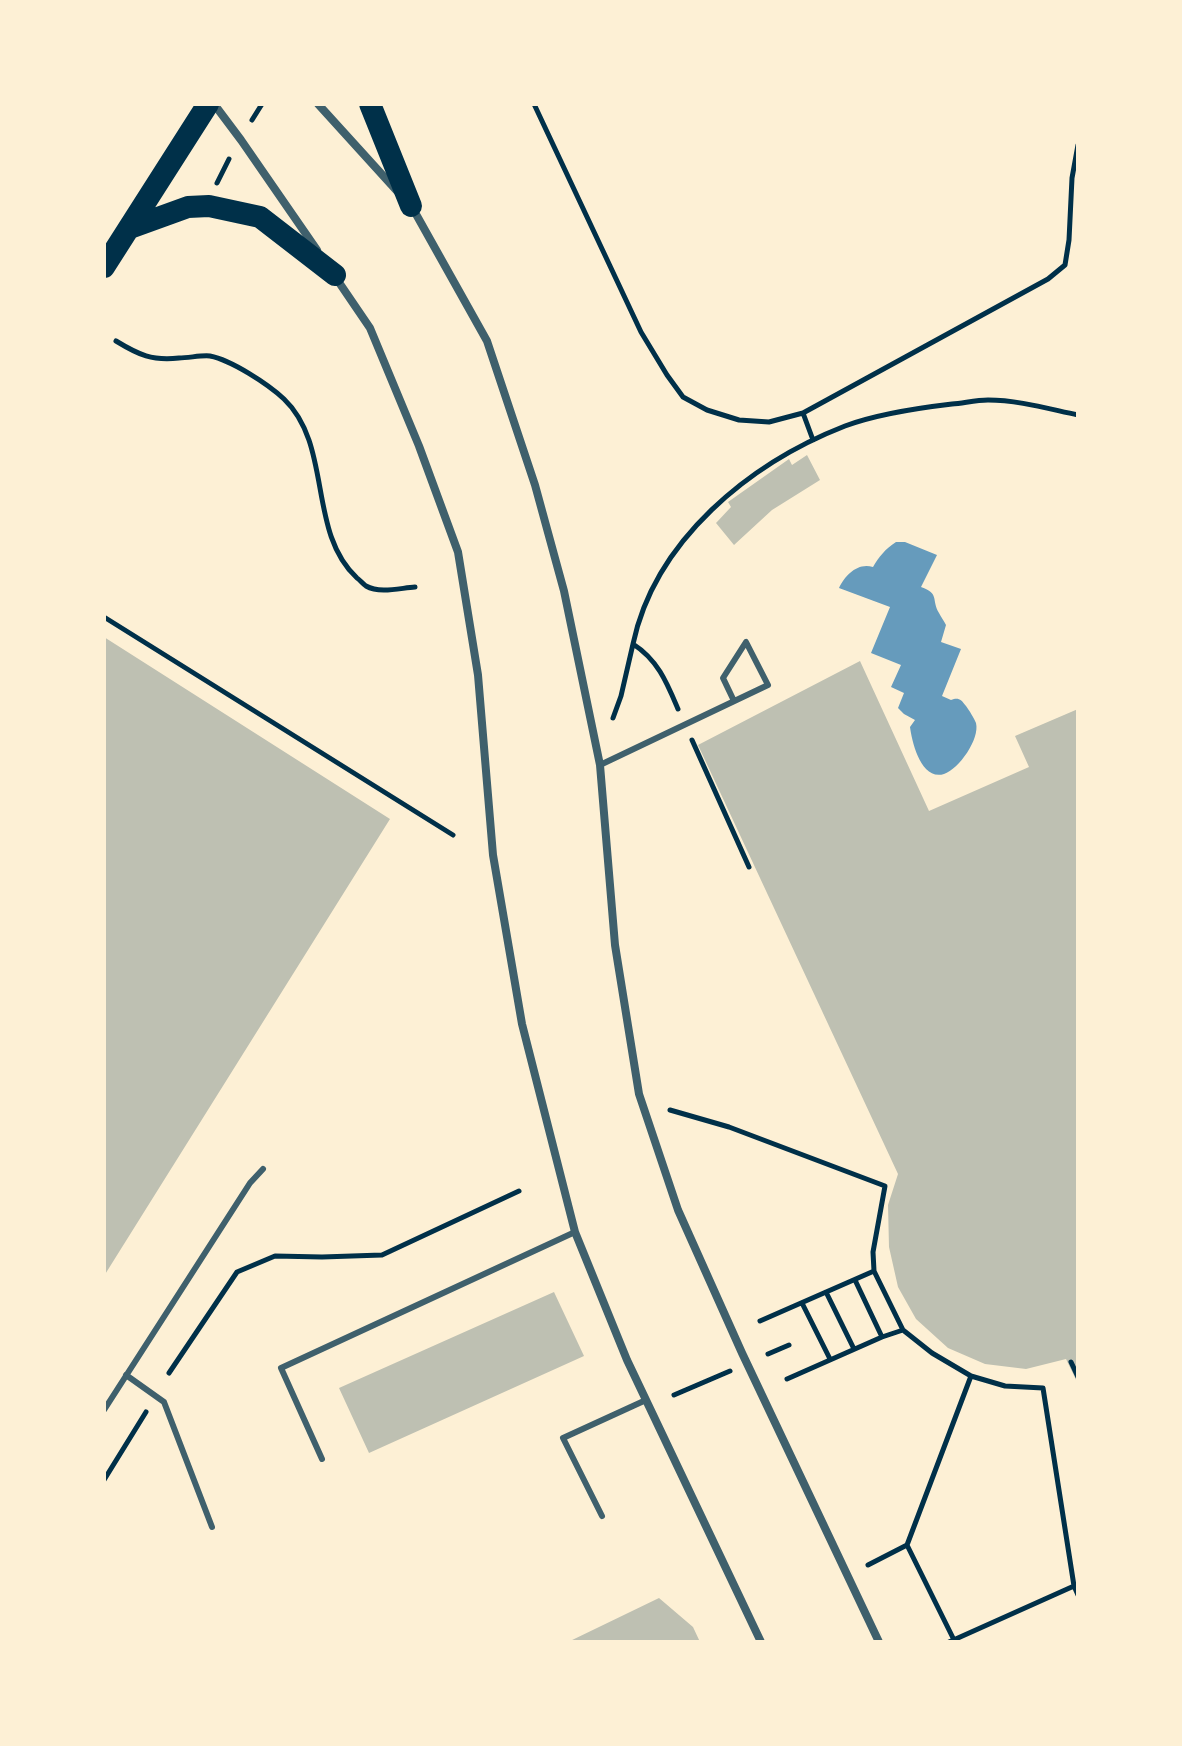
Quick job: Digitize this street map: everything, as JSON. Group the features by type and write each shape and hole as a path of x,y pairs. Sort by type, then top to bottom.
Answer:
{"highway":[{"path":"104,267 211,104"},
{"path":"370,104 411,206"},
{"path":"130,228 188,207 209,206 260,217 335,275"}],"street":[{"path":"211,104 250,152 370,328 419,446 458,552 478,675 495,870 522,1024 575,1232 627,1360 761,1642"},
{"path":"318,104 411,206 487,341 535,485 560,576 600,765 615,945 639,1094 678,1210 879,1642"}],"lane":[{"path":"600,765 768,685 746,642 723,678 734,701"},
{"path":"104,1410 250,1183 263,1169"},
{"path":"322,1459 281,1368 575,1232"},
{"path":"126,1375 164,1402 212,1527"},
{"path":"602,1516 563,1438 646,1400"}],"path":[{"path":"252,120 262,104"},
{"path":"534,104 641,332 667,375 683,397 707,410 739,420 769,422 803,413 1048,279 1065,265 1072,178 1078,145"},
{"path":"212,193 229,159"},
{"path":"116,341 141,356 162,360 209,356 238,366 281,396 299,418 311,447 332,542 347,569 366,586 383,590 415,587"},
{"path":"613,718 637,626 660,574 686,537 734,490 795,448 847,425 917,408 989,400 1078,415"},
{"path":"803,413 813,440"},
{"path":"104,617 453,835"},
{"path":"633,644 648,653 666,680 749,867"},
{"path":"670,1110 729,1127 885,1186 873,1252 874,1271 903,1330 932,1353 971,1376 1005,1386 1043,1388 1074,1586 1078,1595"},
{"path":"169,1373 237,1272 275,1256 382,1255 519,1191"},
{"path":"760,1321 874,1271"},
{"path":"855,1280 882,1337"},
{"path":"826,1292 854,1349"},
{"path":"802,1303 830,1359"},
{"path":"787,1379 903,1330"},
{"path":"768,1354 789,1345"},
{"path":"1071,1362 1078,1377"},
{"path":"674,1395 730,1371"},
{"path":"868,1565 907,1545 971,1376"},
{"path":"104,1480 147,1411"},
{"path":"907,1545 953,1641 1074,1586"}],"water":[{"path":"896,542 905,542 937,555 921,587 933,595 946,625 941,642 961,649 942,696 963,702 975,721 976,730 967,753 944,774 929,772 919,759 910,727 915,720 898,708 904,693 891,687 901,665 871,653 890,607 839,588 853,571 862,566 873,567"}],"building":[{"path":"807,455 820,480 772,510 734,545 716,523 731,507 728,502 789,459 792,465"},
{"path":"104,637 390,819 104,1276"},
{"path":"860,661 929,811 1029,767 1015,736 1078,709 1078,1384 1066,1359 1026,1369 985,1364 948,1348 916,1319 898,1287 889,1247 888,1205 898,1174 698,745"},
{"path":"554,1292 584,1356 369,1453 339,1388"},
{"path":"659,1598 693,1627 700,1642 568,1642"}]}
